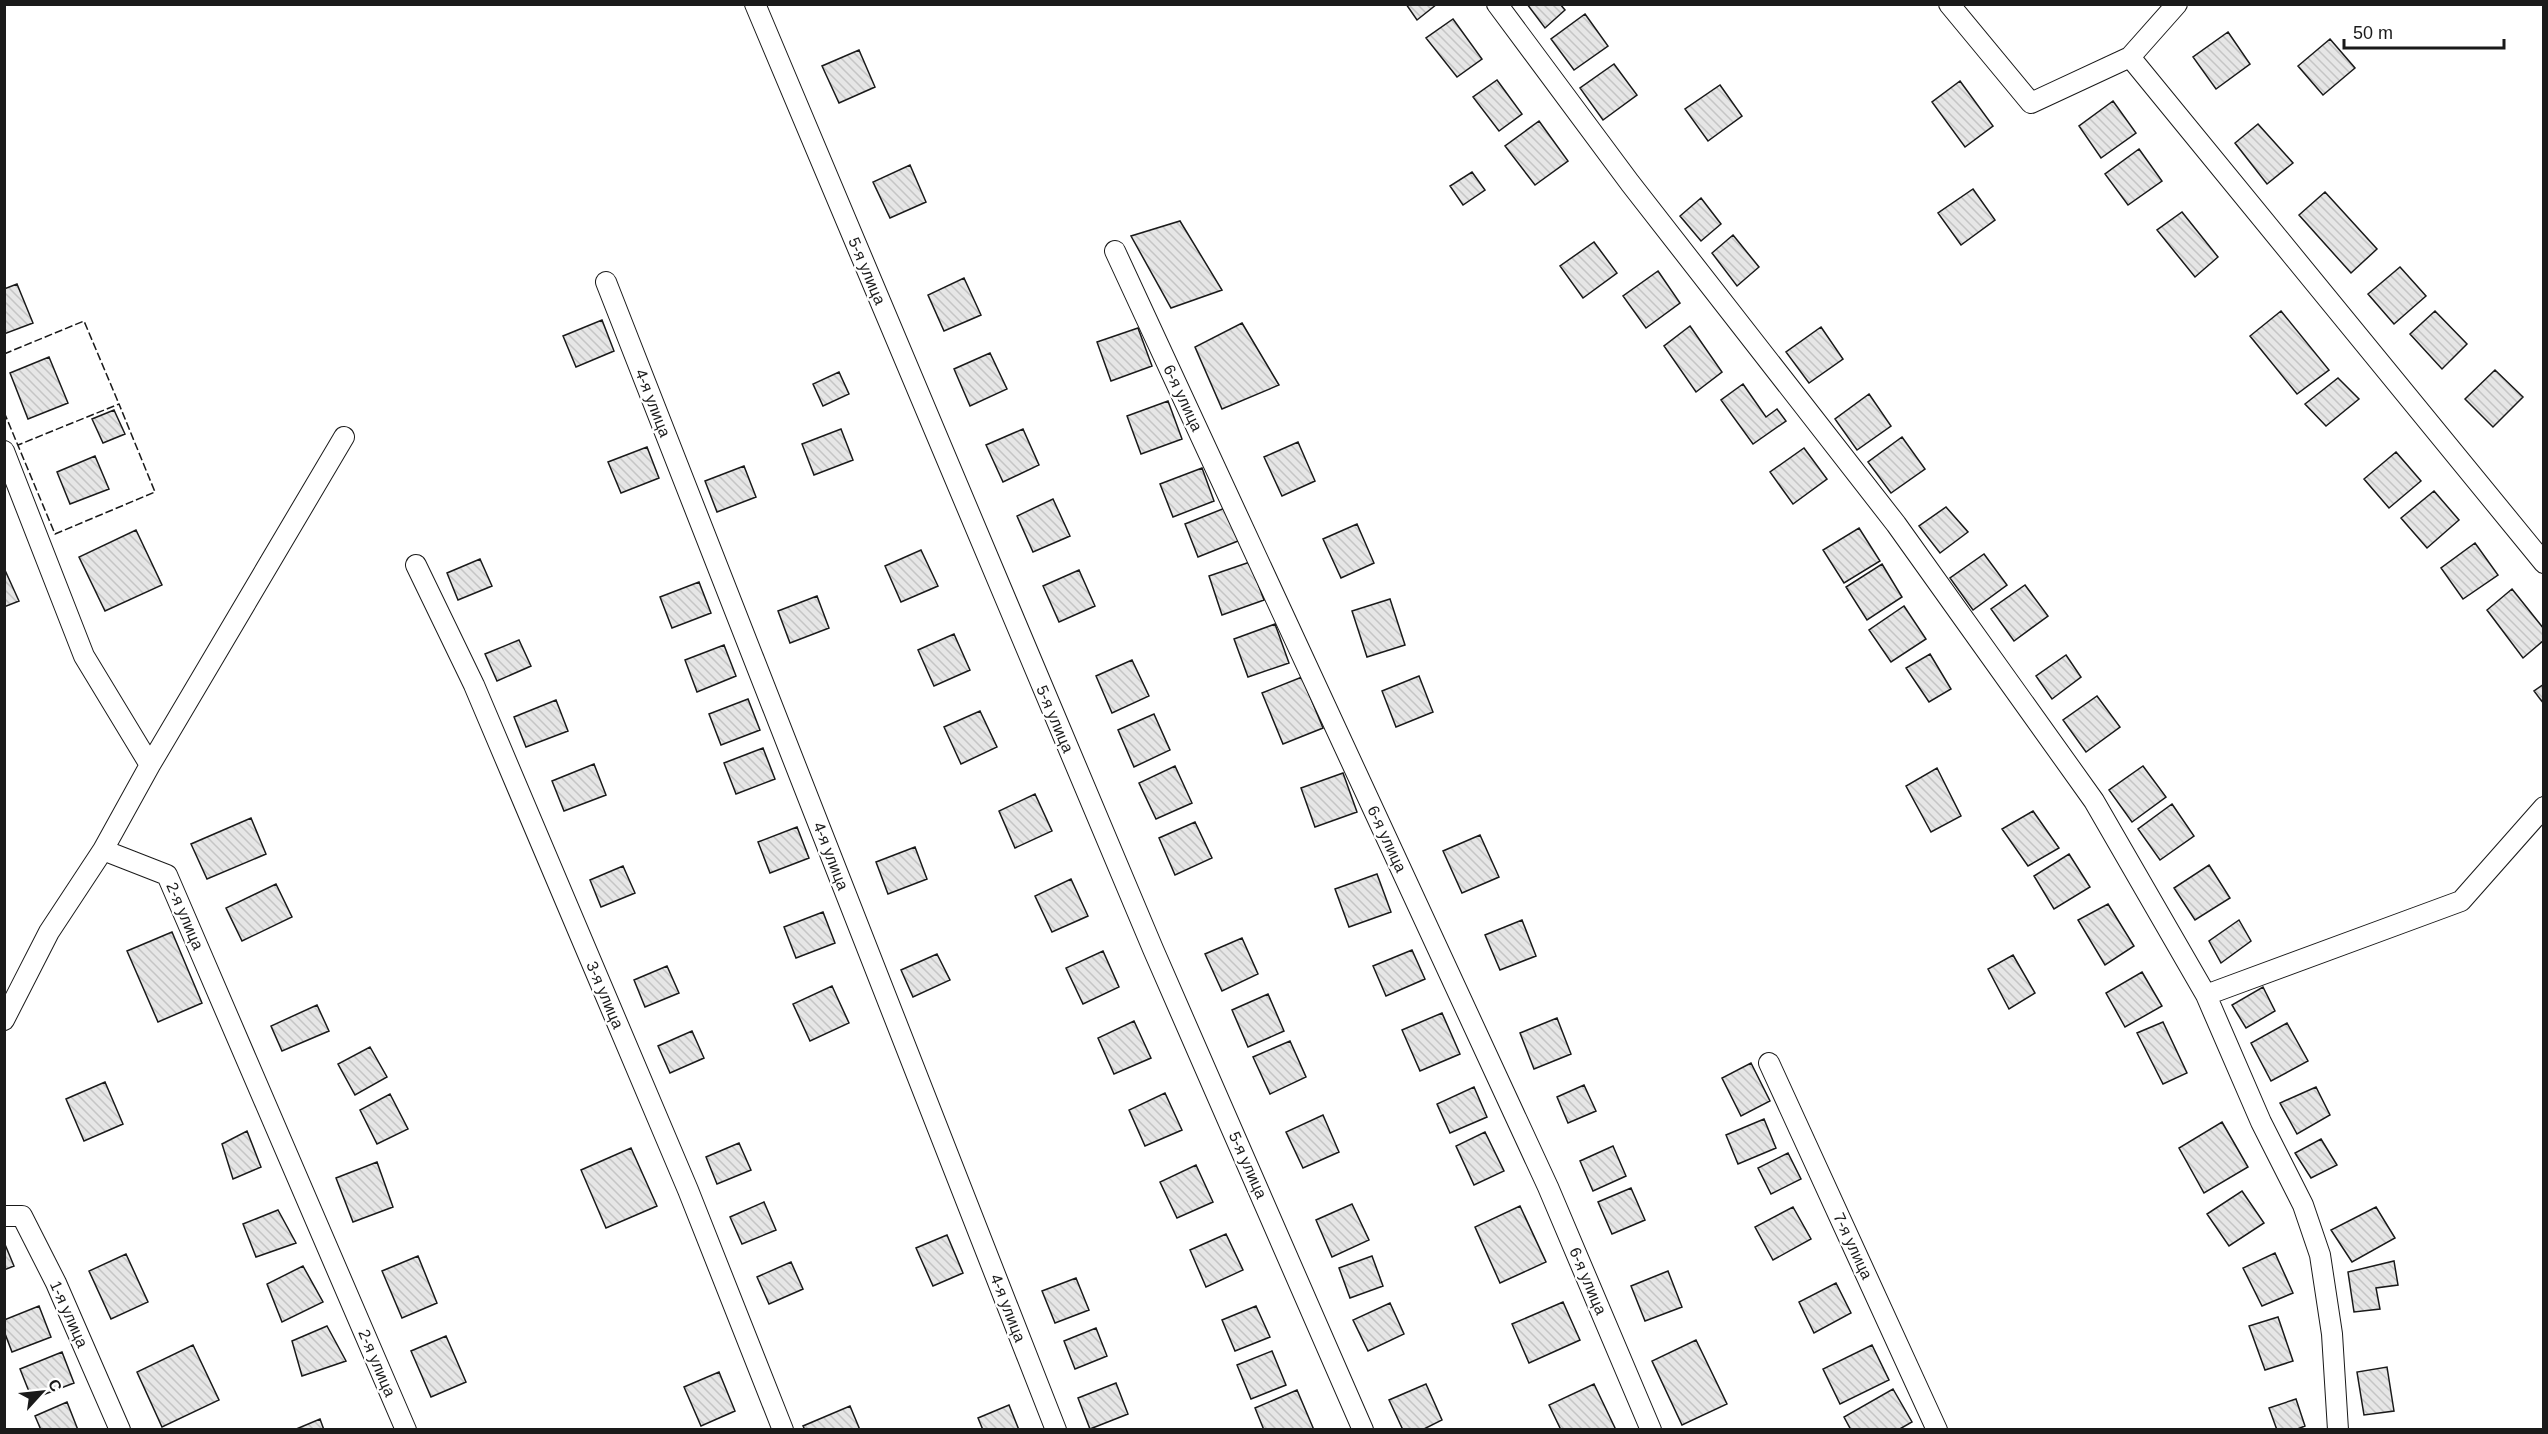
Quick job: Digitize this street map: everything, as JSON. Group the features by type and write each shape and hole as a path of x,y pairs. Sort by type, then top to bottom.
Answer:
{"street":[{"name":"5-я улица","path":"755,4 1153,949 1363,1430"},
{"path":"1497,4 1630,183 1916,552 2094,801 2206,995 2261,1122 2303,1206 2320,1255 2332,1334 2338,1430"},
{"path":"1949,4 2031,103 2130,57 2177,4"},
{"path":"2130,57 2544,563"},
{"name":"6-я улица","path":"1115,251 1548,1187 1651,1430"},
{"name":"4-я улица","path":"606,282 1056,1430"},
{"path":"4,1020 49,932 103,850 150,765 344,437"},
{"path":"4,451 84,656 150,765"},
{"name":"3-я улица","path":"416,565 478,696 688,1190 783,1430"},
{"path":"2206,995 2461,901 2544,807"},
{"name":"2-я улица","path":"103,850 167,875 406,1430"},
{"name":"7-я улица","path":"1769,1063 1937,1430"},
{"name":"1-я улица","path":"4,1216 22,1216 56,1283 120,1430"}],"building":[{"path":"1406,4 1437,4 1417,20"},
{"path":"1527,4 1560,4 1565,10 1545,28"},
{"path":"1585,14 1608,46 1574,70 1551,39"},
{"path":"1453,19 1482,59 1457,77 1426,38"},
{"path":"2228,32 2250,64 2216,89 2193,57"},
{"path":"2330,39 2355,68 2323,95 2298,66"},
{"path":"859,50 875,87 839,103 822,66"},
{"path":"1614,64 1637,95 1603,120 1580,88"},
{"path":"1497,80 1522,114 1499,131 1473,97"},
{"path":"1960,81 1993,126 1965,147 1932,102"},
{"path":"1720,85 1742,116 1708,141 1685,109"},
{"path":"2113,101 2136,133 2101,158 2079,126"},
{"path":"1539,121 1568,161 1535,185 1505,146"},
{"path":"2258,124 2293,163 2267,184 2235,143"},
{"path":"2139,149 2162,181 2128,205 2105,174"},
{"path":"910,165 926,202 890,218 873,182"},
{"path":"1472,172 1485,190 1463,205 1450,186"},
{"path":"1973,189 1995,220 1961,245 1938,213"},
{"path":"2325,192 2377,249 2351,273 2299,215"},
{"path":"1701,198 1721,224 1701,241 1680,216"},
{"path":"2182,212 2218,257 2195,277 2157,230"},
{"path":"1180,221 1222,290 1171,308 1131,236"},
{"path":"1733,235 1759,267 1737,286 1712,253"},
{"path":"1594,242 1617,273 1583,298 1560,266"},
{"path":"2400,267 2426,296 2394,324 2368,294"},
{"path":"1658,271 1680,303 1646,328 1623,296"},
{"path":"964,278 981,315 944,331 928,295"},
{"path":"17,284 33,323 4,334 4,289"},
{"path":"2281,311 2329,370 2297,394 2250,336"},
{"path":"2435,311 2467,344 2442,369 2410,334"},
{"path":"602,320 614,351 576,367 563,336"},
{"path":"1242,323 1279,385 1222,409 1195,347"},
{"path":"1690,326 1722,372 1696,392 1664,346"},
{"path":"1821,327 1843,359 1809,383 1786,352"},
{"path":"1138,328 1152,366 1111,381 1097,342"},
{"path":"990,353 1007,389 970,406 954,369"},
{"path":"49,357 68,403 28,419 10,373"},
{"path":"2495,370 2523,397 2493,427 2465,399"},
{"path":"839,372 849,394 823,406 813,384"},
{"path":"2338,378 2359,399 2326,426 2305,404"},
{"path":"1743,384 1766,417 1777,409 1786,421 1753,444 1721,400"},
{"path":"1869,394 1891,426 1857,450 1835,419"},
{"path":"1168,401 1182,439 1141,454 1127,416"},
{"path":"114,410 125,434 103,443 92,419"},
{"path":"841,429 853,460 814,475 802,444"},
{"path":"1023,429 1039,465 1003,482 986,445"},
{"path":"1902,437 1925,469 1891,493 1868,462"},
{"path":"1298,442 1315,481 1282,496 1264,457"},
{"path":"647,447 659,478 621,493 608,462"},
{"path":"1804,448 1827,479 1793,504 1770,472"},
{"path":"2396,452 2421,481 2389,508 2364,479"},
{"path":"95,456 109,489 70,504 57,472"},
{"path":"744,466 756,497 717,512 705,481"},
{"path":"1202,468 1214,501 1173,517 1160,484"},
{"path":"2434,491 2459,520 2427,548 2401,518"},
{"path":"1053,499 1070,536 1033,552 1017,516"},
{"path":"1230,506 1243,539 1198,557 1185,524"},
{"path":"1946,507 1968,532 1940,553 1919,526"},
{"path":"1357,524 1374,563 1341,578 1323,539"},
{"path":"1859,528 1880,561 1844,583 1823,550"},
{"path":"136,530 162,585 105,611 79,557"},
{"path":"2475,543 2498,575 2463,599 2441,568"},
{"path":"921,550 938,586 901,602 885,566"},
{"path":"1984,554 2007,585 1973,610 1950,578"},
{"path":"480,559 492,586 458,600 447,573"},
{"path":"1250,562 1264,600 1222,615 1209,576"},
{"path":"1882,564 1902,597 1867,620 1846,587"},
{"path":"4,568 19,601 4,607"},
{"path":"1079,570 1095,606 1059,622 1043,586"},
{"path":"699,582 711,613 672,628 660,597"},
{"path":"2025,585 2048,616 2014,641 1991,609"},
{"path":"2512,589 2544,629 2544,640 2523,658 2487,610"},
{"path":"817,596 829,628 790,643 778,611"},
{"path":"1390,599 1405,645 1367,657 1352,611"},
{"path":"1904,606 1926,639 1891,662 1869,630"},
{"path":"1275,624 1289,663 1248,677 1234,639"},
{"path":"954,634 970,670 934,686 918,650"},
{"path":"519,640 531,666 497,681 485,654"},
{"path":"724,645 736,676 697,692 685,660"},
{"path":"1930,654 1951,689 1929,702 1906,668"},
{"path":"2066,655 2081,677 2052,699 2036,676"},
{"path":"1132,660 1149,696 1112,713 1096,676"},
{"path":"1419,676 1433,712 1396,727 1382,691"},
{"path":"1302,677 1323,728 1283,744 1262,693"},
{"path":"2544,684 2544,704 2534,691"},
{"path":"2097,696 2120,727 2086,752 2063,720"},
{"path":"748,699 760,730 721,745 709,714"},
{"path":"556,700 568,731 526,747 514,717"},
{"path":"980,711 997,747 961,764 944,727"},
{"path":"1154,714 1170,750 1134,767 1118,730"},
{"path":"763,748 775,779 736,794 724,763"},
{"path":"594,764 606,795 564,811 552,781"},
{"path":"1175,766 1192,803 1156,819 1139,783"},
{"path":"2143,766 2166,797 2132,822 2109,790"},
{"path":"1937,768 1961,816 1931,832 1906,786"},
{"path":"1343,773 1357,812 1315,827 1301,788"},
{"path":"1035,794 1052,831 1015,848 999,811"},
{"path":"2172,804 2194,836 2160,860 2138,829"},
{"path":"2033,811 2059,848 2028,866 2002,829"},
{"path":"251,818 266,854 207,879 191,844"},
{"path":"1195,822 1212,858 1175,875 1159,838"},
{"path":"797,827 809,858 770,873 758,842"},
{"path":"1480,835 1499,877 1462,893 1443,851"},
{"path":"915,847 927,879 888,894 876,862"},
{"path":"2069,854 2090,887 2054,909 2034,876"},
{"path":"2209,865 2230,898 2195,920 2174,888"},
{"path":"623,866 635,893 601,907 590,880"},
{"path":"1377,874 1391,912 1349,927 1335,889"},
{"path":"1071,879 1088,916 1052,932 1035,896"},
{"path":"276,884 292,917 242,941 226,908"},
{"path":"2108,904 2134,946 2105,965 2078,920"},
{"path":"823,912 835,943 796,958 784,927"},
{"path":"1522,920 1536,956 1500,970 1485,935"},
{"path":"2239,920 2251,941 2221,963 2209,941"},
{"path":"172,932 202,1003 158,1022 127,951"},
{"path":"1242,938 1258,974 1222,991 1205,954"},
{"path":"1412,950 1425,979 1386,996 1373,966"},
{"path":"1103,951 1119,987 1083,1004 1066,968"},
{"path":"937,954 950,980 913,997 901,970"},
{"path":"2013,955 2035,993 2009,1009 1988,969"},
{"path":"667,966 679,993 645,1007 634,980"},
{"path":"2142,972 2162,1006 2125,1027 2106,993"},
{"path":"832,986 849,1023 810,1041 793,1004"},
{"path":"2263,987 2275,1011 2246,1028 2232,1005"},
{"path":"1268,994 1284,1031 1248,1047 1232,1010"},
{"path":"317,1005 329,1031 282,1051 271,1026"},
{"path":"1442,1013 1460,1054 1420,1071 1402,1030"},
{"path":"1557,1018 1571,1054 1534,1069 1520,1033"},
{"path":"1134,1021 1151,1058 1114,1074 1098,1038"},
{"path":"2163,1022 2187,1073 2163,1084 2137,1033"},
{"path":"2287,1023 2308,1061 2271,1081 2251,1043"},
{"path":"692,1031 704,1058 670,1073 658,1046"},
{"path":"1290,1041 1306,1077 1270,1094 1253,1057"},
{"path":"370,1047 387,1077 355,1095 338,1064"},
{"path":"1751,1063 1770,1101 1741,1116 1722,1078"},
{"path":"105,1082 123,1124 84,1141 66,1099"},
{"path":"1584,1085 1596,1111 1568,1123 1557,1097"},
{"path":"1474,1087 1487,1117 1450,1133 1437,1104"},
{"path":"2316,1087 2330,1115 2297,1134 2280,1103"},
{"path":"1165,1093 1182,1130 1145,1146 1129,1110"},
{"path":"390,1094 408,1129 377,1144 360,1110"},
{"path":"1323,1115 1339,1152 1303,1168 1286,1132"},
{"path":"1764,1119 1776,1148 1738,1164 1726,1135"},
{"path":"2222,1122 2248,1167 2204,1193 2179,1148"},
{"path":"247,1131 261,1167 233,1179 222,1144"},
{"path":"1485,1132 1504,1171 1474,1185 1456,1146"},
{"path":"2321,1139 2337,1165 2311,1178 2295,1153"},
{"path":"739,1143 751,1170 717,1184 706,1157"},
{"path":"1613,1146 1626,1176 1593,1191 1580,1161"},
{"path":"631,1148 657,1206 606,1228 581,1170"},
{"path":"1788,1153 1801,1179 1771,1194 1758,1168"},
{"path":"377,1162 393,1207 353,1222 336,1178"},
{"path":"1196,1165 1213,1202 1177,1218 1160,1182"},
{"path":"1631,1188 1645,1220 1612,1234 1598,1202"},
{"path":"2242,1191 2264,1223 2229,1246 2207,1214"},
{"path":"764,1202 776,1230 742,1244 730,1217"},
{"path":"1352,1204 1369,1240 1332,1257 1316,1220"},
{"path":"1520,1206 1546,1262 1500,1283 1475,1227"},
{"path":"1793,1207 1811,1239 1773,1260 1755,1227"},
{"path":"2376,1207 2395,1238 2352,1262 2331,1230"},
{"path":"278,1210 296,1243 256,1257 243,1224"},
{"path":"1226,1234 1243,1270 1206,1287 1190,1250"},
{"path":"947,1235 963,1273 933,1286 916,1248"},
{"path":"4,1242 14,1266 4,1270"},
{"path":"2275,1253 2293,1293 2262,1306 2243,1268"},
{"path":"126,1254 148,1302 111,1319 89,1271"},
{"path":"418,1256 437,1303 402,1318 382,1271"},
{"path":"1372,1256 1383,1286 1350,1298 1339,1268"},
{"path":"2394,1261 2398,1285 2376,1288 2380,1309 2354,1312 2348,1272"},
{"path":"791,1262 803,1289 769,1304 757,1277"},
{"path":"303,1266 323,1302 282,1322 267,1284"},
{"path":"1668,1271 1682,1307 1645,1321 1631,1286"},
{"path":"1076,1278 1089,1310 1055,1323 1042,1291"},
{"path":"1836,1283 1851,1313 1814,1333 1799,1302"},
{"path":"1563,1302 1580,1340 1529,1363 1512,1324"},
{"path":"1390,1303 1404,1334 1368,1351 1353,1320"},
{"path":"39,1306 51,1337 12,1352 4,1331 4,1320"},
{"path":"1256,1306 1270,1337 1235,1351 1222,1320"},
{"path":"2278,1317 2293,1361 2265,1370 2249,1326"},
{"path":"327,1326 346,1361 302,1376 292,1341"},
{"path":"1096,1328 1107,1356 1075,1369 1064,1341"},
{"path":"446,1336 466,1382 431,1397 411,1351"},
{"path":"1696,1340 1727,1404 1682,1425 1652,1361"},
{"path":"193,1345 219,1400 162,1427 137,1372"},
{"path":"1872,1345 1889,1380 1840,1404 1823,1369"},
{"path":"1272,1351 1286,1385 1251,1399 1237,1365"},
{"path":"62,1352 74,1383 32,1399 20,1369"},
{"path":"2387,1367 2394,1411 2364,1415 2357,1372"},
{"path":"719,1372 735,1411 701,1426 684,1387"},
{"path":"1116,1383 1128,1414 1090,1429 1078,1398"},
{"path":"1426,1384 1442,1420 1422,1430 1403,1430 1389,1400"},
{"path":"1594,1384 1616,1430 1561,1430 1549,1405"},
{"path":"1893,1389 1912,1422 1898,1430 1851,1430 1844,1417"},
{"path":"1297,1390 1314,1430 1264,1430 1255,1408"},
{"path":"2296,1399 2305,1426 2295,1430 2277,1430 2269,1408"},
{"path":"67,1402 78,1430 41,1430 35,1416"},
{"path":"1009,1405 1019,1430 983,1430 978,1418"},
{"path":"850,1406 860,1430 805,1430 803,1426"},
{"path":"320,1419 324,1430 294,1430"}],"fence":[{"path":"4,354 84,321 119,404"},
{"path":"4,412 55,534 155,492 119,404 18,445"}]}
